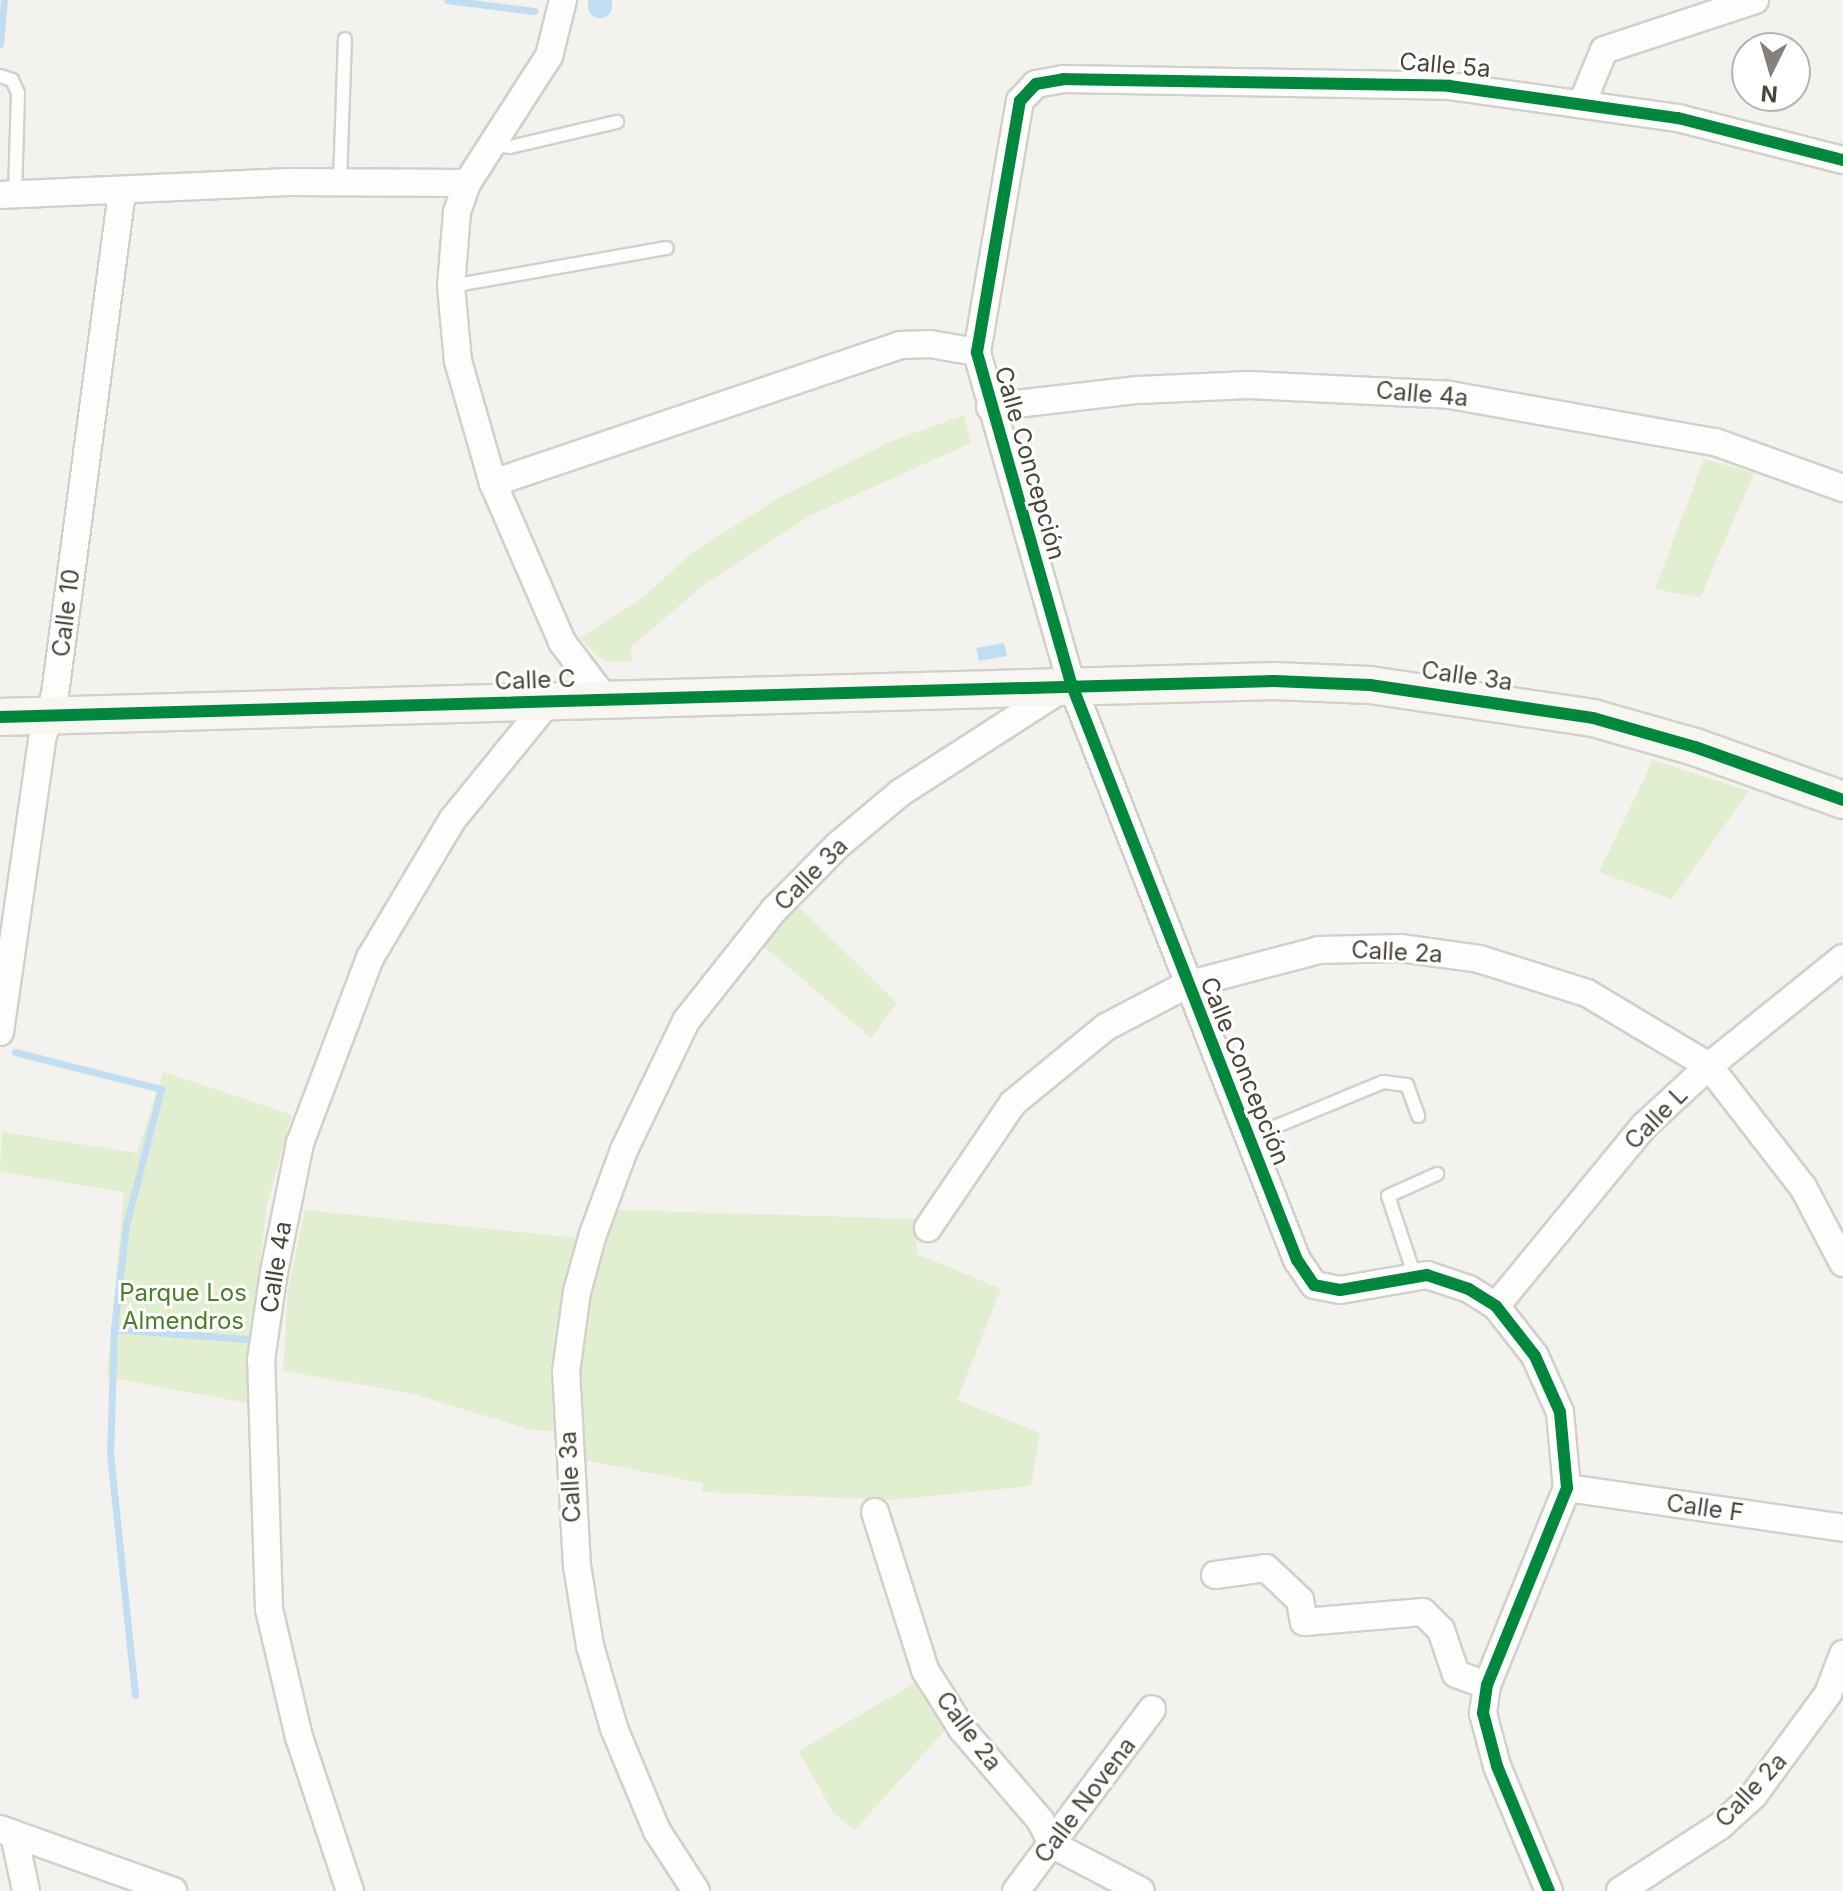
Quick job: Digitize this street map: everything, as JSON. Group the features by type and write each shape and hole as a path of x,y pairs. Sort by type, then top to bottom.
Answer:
{"street":[{"path":"563,0 549,56 467,183 457,212 451,286 458,361 493,483 562,642 606,700"},
{"path":"1583,101 1604,50 1755,0"},
{"name":"Calle 5a","path":"1036,84 1063,79 1361,81 1583,101 1761,135 1843,160"},
{"name":"Calle Concepción","path":"1036,84 1020,101 977,352 990,407 1071,683 1186,985 1297,1260 1314,1285 1340,1290 1427,1275 1469,1289 1496,1306 1535,1356 1560,1412 1567,1488 1487,1685 1483,1713 1497,1766 1549,1891"},
{"path":"7,194 122,192 340,181 467,183"},
{"name":"Calle 10","path":"0,1032 48,716 55,694 122,192"},
{"path":"493,483 900,345 930,344 977,352"},
{"name":"Calle 4a","path":"990,407 1138,390 1249,385 1450,395 1715,442 1843,488"},
{"name":"Calle 3a","path":"696,1891 657,1831 614,1728 590,1646 577,1566 566,1372 577,1292 593,1234 624,1150 686,1021 774,910 838,845 900,793 1071,683 1274,681 1477,698 1593,718 1695,747 1843,800"},
{"name":"Calle C","path":"0,717 1071,683"},
{"name":"Calle 4a","path":"350,1891 299,1737 269,1609 261,1360 274,1272 300,1143 370,958 453,819 548,702"},
{"name":"Calle 2a","path":"928,1228 1033,1083 1106,1027 1186,985 1319,950 1400,948 1479,959 1587,993 1709,1066 1803,1187 1843,1263"},
{"name":"Calle L","path":"1496,1306 1644,1126 1709,1066 1843,958"},
{"name":"Calle F","path":"1567,1488 1843,1528"},
{"name":"Calle 2a","path":"875,1512 925,1670 962,1729 1040,1820 1053,1845"},
{"path":"1215,1575 1266,1568 1300,1600 1304,1622 1423,1612 1441,1630 1456,1674 1487,1685"},
{"name":"Calle 2a","path":"1620,1891 1720,1826 1753,1796 1828,1694 1843,1654"},
{"name":"Calle Novena","path":"1016,1891 1152,1709"},
{"path":"7,1832 26,1891"},
{"path":"7,1832 173,1891"},
{"path":"1053,1845 1141,1891"}],"lane":[{"path":"340,181 345,39"},
{"path":"0,76 12,80 18,93 7,194"},
{"path":"492,145 510,147 617,122"},
{"path":"451,286 667,248"},
{"path":"1248,1138 1383,1082 1407,1085 1418,1116"},
{"path":"1415,1277 1388,1196 1437,1174"}],"green space":[{"path":"964,415 971,443 811,515 705,584 631,647 632,662 603,661 580,638 641,599 693,552 777,499 892,441"},
{"path":"1704,459 1754,473 1700,598 1655,589"},
{"path":"1653,760 1749,791 1672,899 1599,872"},
{"path":"796,904 897,1003 871,1038 761,944"},
{"name":"Parque Los Almendros","path":"163,1072 292,1115 267,1205 256,1294 252,1404 107,1377 124,1192 0,1172 2,1132 137,1153"},
{"path":"305,1210 578,1238 620,1210 916,1219 917,1254 1001,1289 957,1400 1040,1433 1031,1486 891,1500 702,1492 702,1483 583,1460 555,1431 532,1430 410,1393 283,1371 288,1290"},
{"path":"916,1682 946,1729 854,1831 832,1811 799,1751"}],"water":[{"path":"1004,643 1007,656 979,661 976,648"}],"waterway":[{"path":"0,44 4,0"},
{"path":"447,0 534,11"},
{"path":"600,0 600,6"},
{"path":"15,1052 161,1089 126,1225 114,1329 246,1339"},
{"path":"114,1329 110,1453 135,1695"}],"cycle path":[{"path":"1549,1891 1497,1766 1483,1713 1487,1685 1567,1488 1560,1412 1535,1356 1496,1306 1469,1289 1427,1275 1340,1290 1314,1285 1297,1260 1071,683 977,352 1020,101 1036,84 1063,79 1449,86 1678,118 1843,160"},
{"path":"0,717 1274,681 1370,685 1593,718 1695,747 1843,800"}]}
